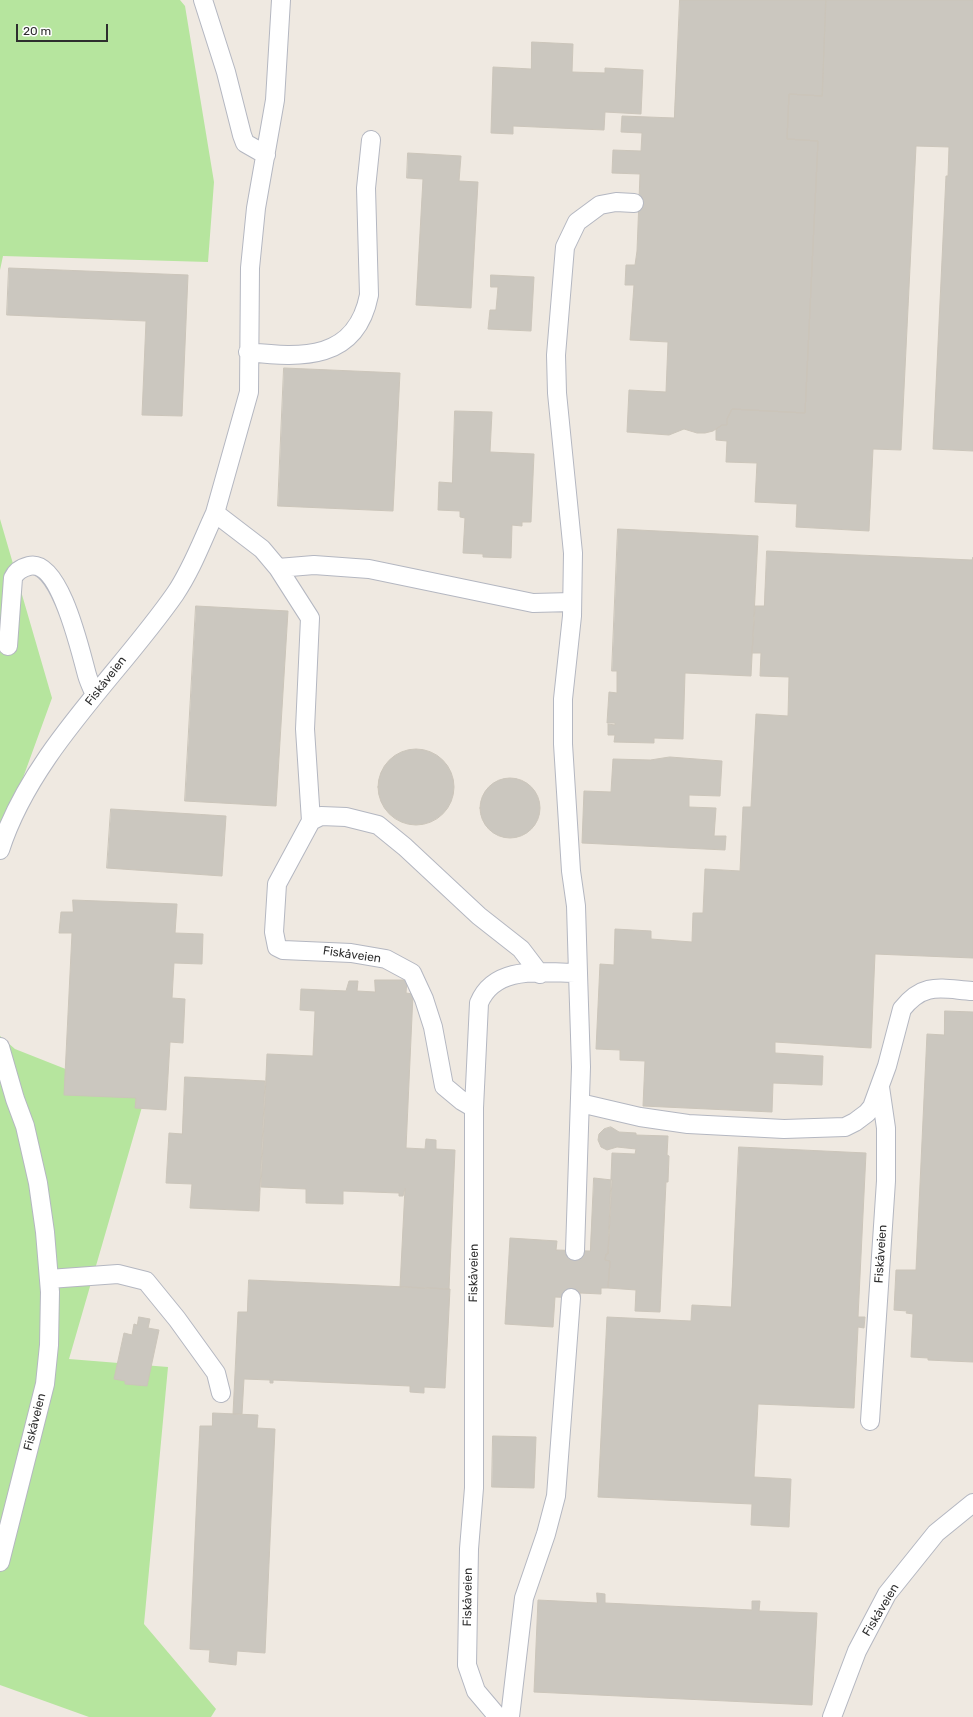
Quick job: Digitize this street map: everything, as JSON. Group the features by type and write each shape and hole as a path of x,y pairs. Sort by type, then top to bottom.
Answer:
{"lane":[{"path":"203,0 226,72 242,135 245,142 266,155"},
{"name":"Fiskåveien","path":"0,850 14,813 40,768 95,695 174,596 193,564 216,513 249,392 248,352 250,268 256,208 275,100 281,0"},
{"path":"248,352 312,354 325,352 346,341 361,322 367,308 369,295 366,188 372,140"},
{"path":"575,1251 581,1067 576,906 571,872 562,744 563,698 572,602 573,553 557,393 556,355 564,247 577,222 600,205 616,202 634,203"},
{"path":"216,513 262,549 278,568 310,618 305,729 311,821 321,816 346,817 378,825 405,847 479,916 520,949 540,974"},
{"path":"8,646 13,578 22,568 32,565 38,566 45,570 56,585 67,609 83,656 87,676 95,695"},
{"path":"278,568 314,565 369,570 533,603 572,602"},
{"name":"Fiskåveien","path":"311,821 277,884 274,932 277,947 283,950 351,953 386,959 412,973 424,1000 433,1027 444,1086 462,1101 474,1108 474,1488 469,1549 467,1665 476,1691 498,1717"},
{"path":"474,1108 479,1003 483,993 500,979 516,973 578,973"},
{"name":"Fiskåveien","path":"580,1103 640,1117 688,1124 784,1129 839,1128 855,1122 867,1113 880,1086 902,1009 908,1002 930,988 973,991"},
{"name":"Fiskåveien","path":"0,1047 15,1099 25,1126 38,1183 45,1232 49,1279 49,1345 45,1384 0,1562"},
{"name":"Fiskåveien","path":"870,1421 886,1181 886,1128 880,1086"},
{"path":"49,1279 118,1274 146,1281 177,1319 216,1373 221,1393"},
{"path":"510,1717 524,1598 546,1534 556,1496 571,1298"},
{"name":"Fiskåveien","path":"832,1717 857,1651 888,1594 936,1533 973,1504"}],"green space":[{"path":"0,0 180,0 185,6 214,182 208,262 3,256 0,270"},
{"path":"0,519 52,698 0,841"},
{"path":"0,1036 15,1049 144,1100 69,1359 168,1367 144,1624 216,1709 211,1717 89,1717 0,1685"}],"building":[{"path":"680,0 826,0 822,96 789,94 787,139 818,141 805,413 732,409 727,419 727,425 722,425 713,431 705,433 697,433 684,429 669,435 627,432 629,390 666,392 668,342 630,340 634,285 625,285 626,265 635,265 637,251 640,174 612,173 613,150 641,151 642,133 621,132 622,116 674,118"},
{"path":"826,0 973,0 973,451 933,449 946,176 948,176 949,147 916,146 901,450 873,449 869,531 796,527 797,504 755,502 757,463 726,462 727,441 716,440 716,429 722,425 727,425 727,419 732,409 805,413 818,141 787,139 789,94 822,96"},
{"path":"532,42 573,44 572,72 605,73 605,68 643,70 641,114 605,112 604,130 513,126 513,134 491,133 493,67 531,69"},
{"path":"408,153 461,156 459,181 478,182 471,308 416,305 423,179 407,178"},
{"path":"9,268 188,275 182,416 142,415 146,321 7,315"},
{"path":"491,275 534,277 531,331 488,329 490,310 496,310 498,287 491,287"},
{"path":"284,368 400,373 393,511 278,506"},
{"path":"455,411 492,412 490,452 534,454 531,522 522,522 522,526 512,525 511,558 483,557 483,554 463,553 465,518 460,517 460,511 438,510 439,482 452,483"},
{"path":"618,529 758,536 751,676 685,673 683,739 654,738 654,743 614,742 615,735 608,735 608,724 615,725 615,723 607,723 609,692 617,693 617,671 612,671"},
{"path":"767,551 972,560 973,557 973,958 875,954 871,1048 775,1042 775,1053 823,1056 822,1085 773,1083 772,1112 643,1106 645,1061 620,1060 620,1050 596,1049 600,964 614,965 615,929 651,931 651,939 692,942 693,913 703,913 705,869 740,871 743,807 751,807 756,714 788,716 789,677 760,676 761,653 752,653 755,606 764,606"},
{"path":"196,606 288,611 276,806 185,801"},
{"path":"416,749 430,752 443,760 451,773 454,787 451,801 443,814 430,822 416,825 402,822 389,814 381,801 378,787 381,773 389,760 402,752"},
{"path":"670,757 722,761 720,796 689,795 689,807 716,808 714,836 726,836 725,850 582,843 584,791 611,792 613,759 650,760"},
{"path":"510,778 526,783 531,787 535,792 540,808 535,824 531,829 526,833 510,838 494,833 489,829 485,824 480,808 485,792 489,787 494,783"},
{"path":"111,809 226,816 222,876 107,868"},
{"path":"73,900 177,904 175,933 203,934 202,964 174,963 172,998 185,999 183,1043 170,1042 166,1110 135,1108 136,1098 64,1095 72,933 59,933 61,912 73,912"},
{"path":"375,980 407,980 406,993 413,994 406,1148 425,1149 426,1139 436,1140 436,1149 455,1150 449,1289 400,1287 405,1188 403,1196 399,1196 399,1193 343,1191 343,1204 306,1203 306,1189 261,1187 267,1054 313,1056 315,1011 300,1010 301,989 346,991 349,981 358,981 357,991 375,992"},
{"path":"945,1011 973,1012 973,1362 928,1360 928,1358 911,1357 913,1314 906,1313 907,1311 894,1310 896,1270 916,1270 927,1034 944,1035"},
{"path":"185,1077 265,1081 259,1211 190,1208 192,1184 166,1183 169,1133 182,1134"},
{"path":"611,1127 619,1132 636,1133 636,1135 668,1136 668,1182 666,1182 660,1312 635,1311 636,1290 608,1288 610,1261 605,1260 606,1254 608,1254 612,1153 635,1154 636,1149 617,1147 607,1150 601,1147 598,1140 599,1134 604,1129"},
{"path":"739,1147 866,1153 858,1317 865,1317 864,1328 858,1327 854,1408 758,1404 754,1477 791,1479 789,1527 751,1525 752,1504 598,1497 607,1317 691,1321 692,1305 731,1307"},
{"path":"594,1178 612,1180 608,1254 606,1254 605,1260 610,1261 608,1288 601,1288 601,1294 580,1293 580,1298 555,1297 553,1327 505,1324 510,1238 557,1241 556,1250 590,1251"},
{"path":"249,1280 450,1289 445,1388 424,1387 424,1393 410,1392 410,1386 273,1380 273,1383 270,1383 270,1380 244,1379 242,1414 233,1414 238,1312 247,1312"},
{"path":"139,1317 150,1319 148,1328 159,1330 147,1386 125,1384 125,1381 114,1379 124,1333 132,1335 134,1324 137,1325"},
{"path":"213,1413 258,1415 257,1428 275,1429 265,1653 237,1651 236,1665 209,1662 210,1650 190,1649 200,1426 212,1426"},
{"path":"493,1436 536,1437 534,1488 492,1487"},
{"path":"597,1593 605,1594 605,1603 752,1610 752,1601 760,1601 759,1611 817,1613 812,1705 534,1692 538,1600 597,1603"}]}
